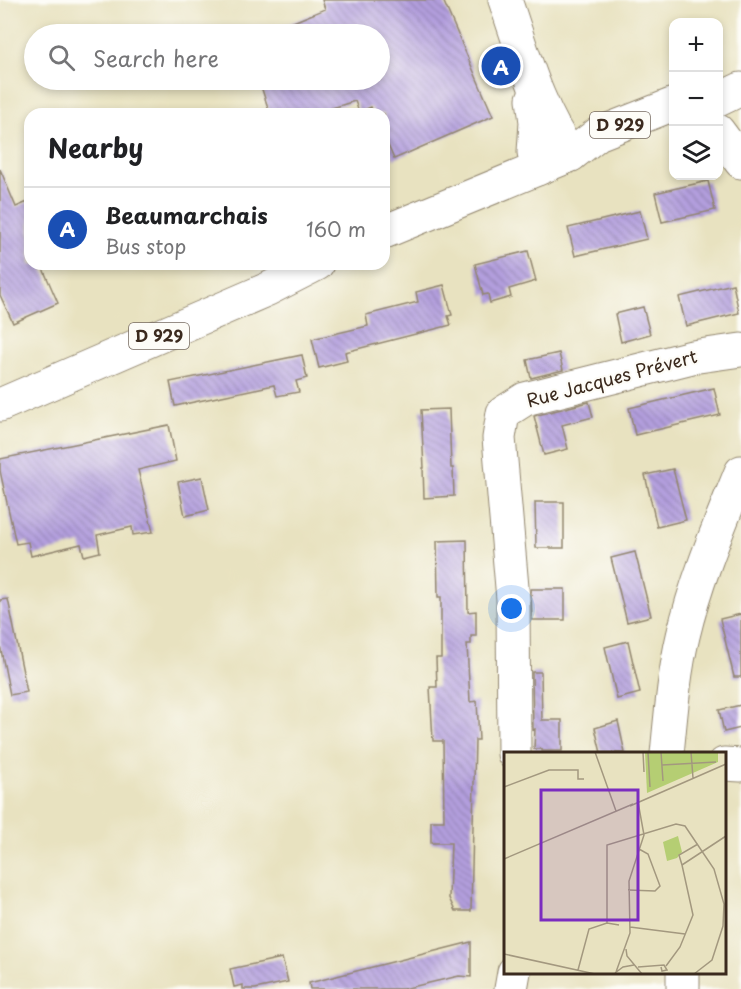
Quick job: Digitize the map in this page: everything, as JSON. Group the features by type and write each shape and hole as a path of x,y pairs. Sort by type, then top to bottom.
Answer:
{"street":[{"path":"505,0 531,76 555,130 572,155"},
{"path":"531,76 536,122 534,152 537,169"},
{"name":"D 929","path":"390,230 572,155 598,134 669,106"},
{"name":"D 929","path":"572,155 607,155 669,129"},
{"path":"723,138 741,162"},
{"name":"D 929","path":"0,405 305,270"},
{"name":"Rue Jacques Prévert","path":"514,752 513,599 499,438 503,413 525,399 692,357 741,350"},
{"path":"668,752 674,690 683,635 713,542 741,472"},
{"path":"726,764 741,765"},
{"path":"511,989 514,974"}],"building":[{"path":"322,0 443,0 493,116 394,159 390,150 390,108 358,108 355,101 332,108 268,108 262,90 390,90 390,24 288,24 325,9"},
{"path":"0,169 16,207 24,204 24,270 44,270 58,303 13,323 0,295"},
{"path":"708,181 715,210 662,222 655,193"},
{"path":"640,211 647,239 575,256 568,228"},
{"path":"528,251 536,281 509,289 511,297 490,303 488,294 483,295 475,264"},
{"path":"733,284 739,313 686,326 679,297"},
{"path":"444,285 452,315 448,316 451,325 345,352 347,361 319,368 312,339 368,326 366,315 418,302 416,292"},
{"path":"643,307 650,334 621,342 615,314"},
{"path":"559,353 563,370 531,378 527,360"},
{"path":"302,355 307,378 296,381 299,392 277,396 274,385 175,406 170,382"},
{"path":"714,388 720,415 635,435 629,408"},
{"path":"589,402 593,417 562,425 568,449 544,455 534,416"},
{"path":"449,409 454,496 424,498 421,410"},
{"path":"169,425 176,461 138,470 153,532 133,535 132,527 97,535 100,552 84,556 81,544 31,556 28,542 16,544 0,471 0,459"},
{"path":"673,469 686,520 657,527 645,475"},
{"path":"202,477 209,510 185,516 178,482"},
{"path":"535,502 564,502 564,548 536,548"},
{"path":"467,540 468,612 476,611 476,636 471,636 471,644 467,644 470,702 477,701 479,740 475,740 471,911 455,911 449,898 451,843 431,843 431,821 444,821 443,741 433,741 430,687 437,687 436,658 441,658 441,597 438,597 437,541"},
{"path":"635,552 651,616 627,622 611,558"},
{"path":"531,589 565,589 565,620 532,620"},
{"path":"8,599 27,692 10,695 0,645 0,600"},
{"path":"741,614 741,677 734,677 720,619"},
{"path":"628,641 640,693 617,699 605,647"},
{"path":"532,672 541,672 542,720 562,720 562,751 534,749"},
{"path":"741,705 741,728 724,732 719,710"},
{"path":"618,721 625,752 601,752 595,728"},
{"path":"471,942 471,977 459,976 403,989 310,989 309,983"},
{"path":"282,958 288,982 255,989 243,989 243,985 234,987 230,969"}],"place":[{"name":"Beaumarchais","path":"501,66"}]}
